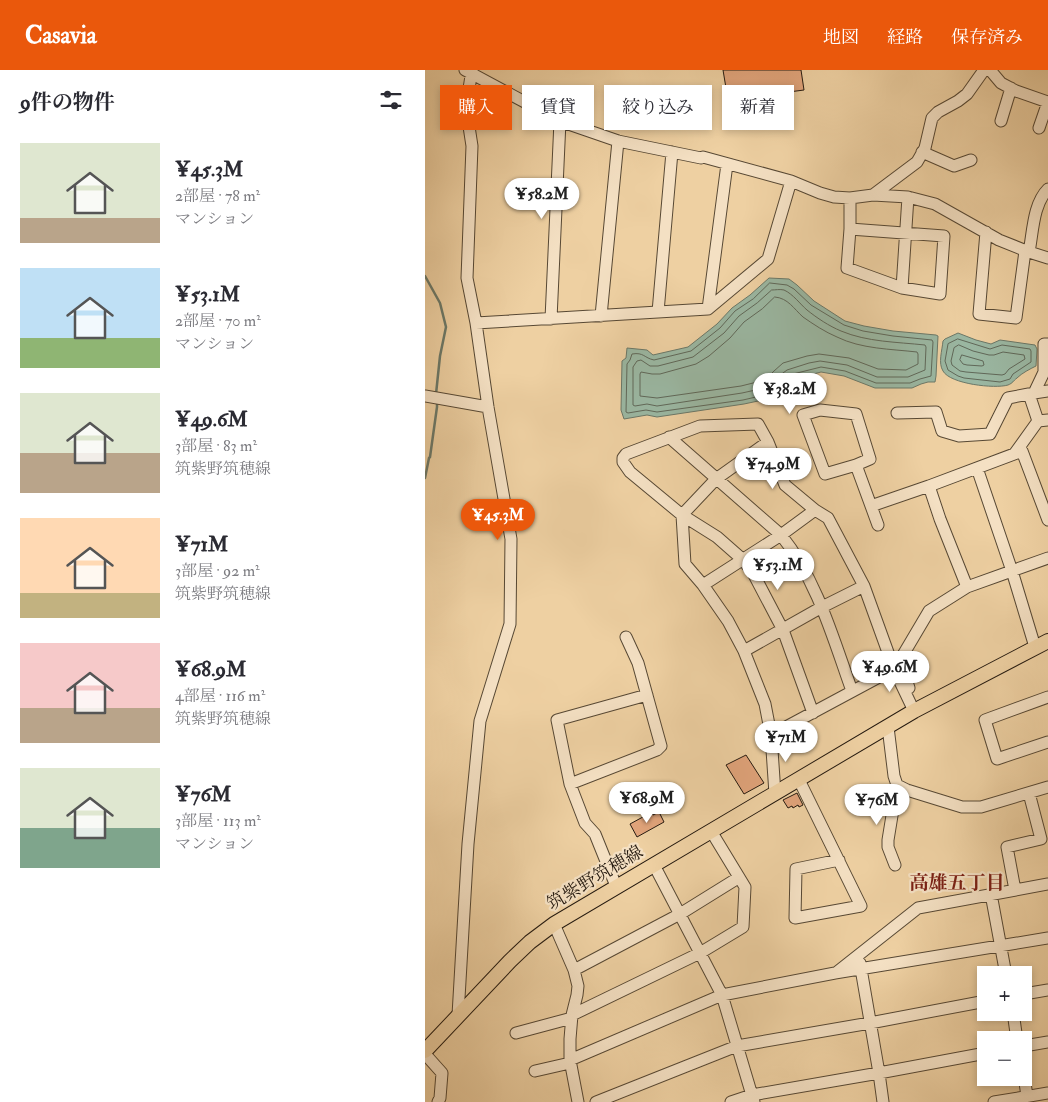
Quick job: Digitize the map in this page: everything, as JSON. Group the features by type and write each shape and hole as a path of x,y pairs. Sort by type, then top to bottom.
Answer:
{"main road":[{"name":"筑紫野筑穂線","path":"425,1053 458,1015 530,942 554,924 888,727 913,708 1042,644"}],"street":[{"path":"873,195 917,162 925,148 933,118 938,112 967,94 985,70"},
{"path":"990,70 1001,83 1048,102 1039,128"},
{"path":"458,1015 469,844 480,721 510,624 511,539 467,278 471,146 466,107 469,71 522,100"},
{"path":"1001,121 1011,88"},
{"path":"551,319 560,130"},
{"path":"585,130 618,142 703,157 791,181 834,197 850,198 873,195 907,197 935,204 999,240 1027,252 1048,258"},
{"path":"601,316 618,142"},
{"path":"658,312 673,152"},
{"path":"922,152 954,166 971,160"},
{"path":"708,309 727,164"},
{"path":"476,323 708,309 768,259 791,181"},
{"path":"986,232 979,314 1016,318 1027,252 1037,209 1048,189"},
{"path":"902,288 907,197"},
{"path":"850,198 847,268 902,288 940,294 944,236 850,229"},
{"path":"1031,393 1044,372 1044,344 1048,344"},
{"path":"897,413 936,412 942,431 959,436 990,434 1008,398 1031,393 1048,392"},
{"path":"1015,453 1043,421 1031,393"},
{"path":"425,396 488,407"},
{"path":"820,410 856,414 870,459 856,465 825,474 803,415 820,410"},
{"path":"813,713 783,630 756,578 742,559 717,537 682,515 630,472 623,462 626,454 700,426 758,424 768,442 785,485 815,510 828,518 864,586 893,669 913,708"},
{"path":"669,437 781,535 791,548 822,607 852,691"},
{"path":"768,442 716,479 682,515 685,564 703,585 728,622 744,651 765,704 771,735 775,794"},
{"path":"871,506 1022,451 1046,506 1048,520"},
{"path":"856,465 878,525"},
{"path":"977,468 1012,571 1042,644"},
{"path":"929,486 967,587"},
{"path":"703,585 781,535 815,510"},
{"path":"913,708 909,685 900,660 929,611 967,587 1048,558"},
{"path":"744,651 822,607 864,586"},
{"path":"570,784 657,750 661,746 638,664 626,637"},
{"path":"771,735 893,669"},
{"path":"617,886 595,834 585,823 570,784 557,720 647,695"},
{"path":"1048,697 985,720 997,759 1048,742"},
{"path":"888,727 894,776 897,785 888,847 895,865"},
{"path":"799,780 839,860 861,906 795,918 796,869 839,860"},
{"path":"897,785 907,790 962,807 981,807 1048,787"},
{"path":"1015,890 1007,847 1041,839 1029,792"},
{"path":"516,1033 572,1017 701,953 743,927 745,888 711,832"},
{"path":"654,865 722,994 753,1098"},
{"path":"574,970 680,914 738,878"},
{"path":"835,973 918,908 1048,884"},
{"path":"991,894 1004,966"},
{"path":"554,924 574,970 578,991 572,1017 570,1062 579,1102"},
{"path":"535,1071 570,1062 722,994 835,973 1048,938"},
{"path":"858,955 883,1102"},
{"path":"1032,993 1048,990"},
{"path":"596,1102 737,1046 977,1003"},
{"path":"1032,1045 1048,1042"},
{"path":"425,1053 442,1073 438,1102"},
{"path":"731,1102 977,1054"},
{"path":"1026,1086 1027,1096"},
{"path":"995,1102 1048,1093"}],"water":[{"path":"769,278 789,279 814,301 845,321 893,331 938,336 935,382 928,382 912,388 875,388 844,376 821,372 792,380 777,397 657,417 647,415 624,419 621,410 622,361 626,358 627,348 647,350 653,355 688,347"},
{"path":"958,333 991,344 1000,340 1035,345 1037,349 1036,366 1021,374 1010,384 1002,386 984,386 954,379 943,371 941,357 943,341"}],"building":[{"path":"723,70 801,70 804,90 794,91 794,85 726,85"},
{"path":"746,755 764,783 744,794 726,765"},
{"path":"797,793 803,805 788,808 783,800"},
{"path":"652,812 653,815 659,812 664,822 637,837 630,824"}],"waterway":[{"path":"425,276 440,303 446,327 440,356 436,394"},
{"path":"425,478 430,457 437,402"}],"district":[{"name":"高雄五丁目","path":"957,883"}]}
